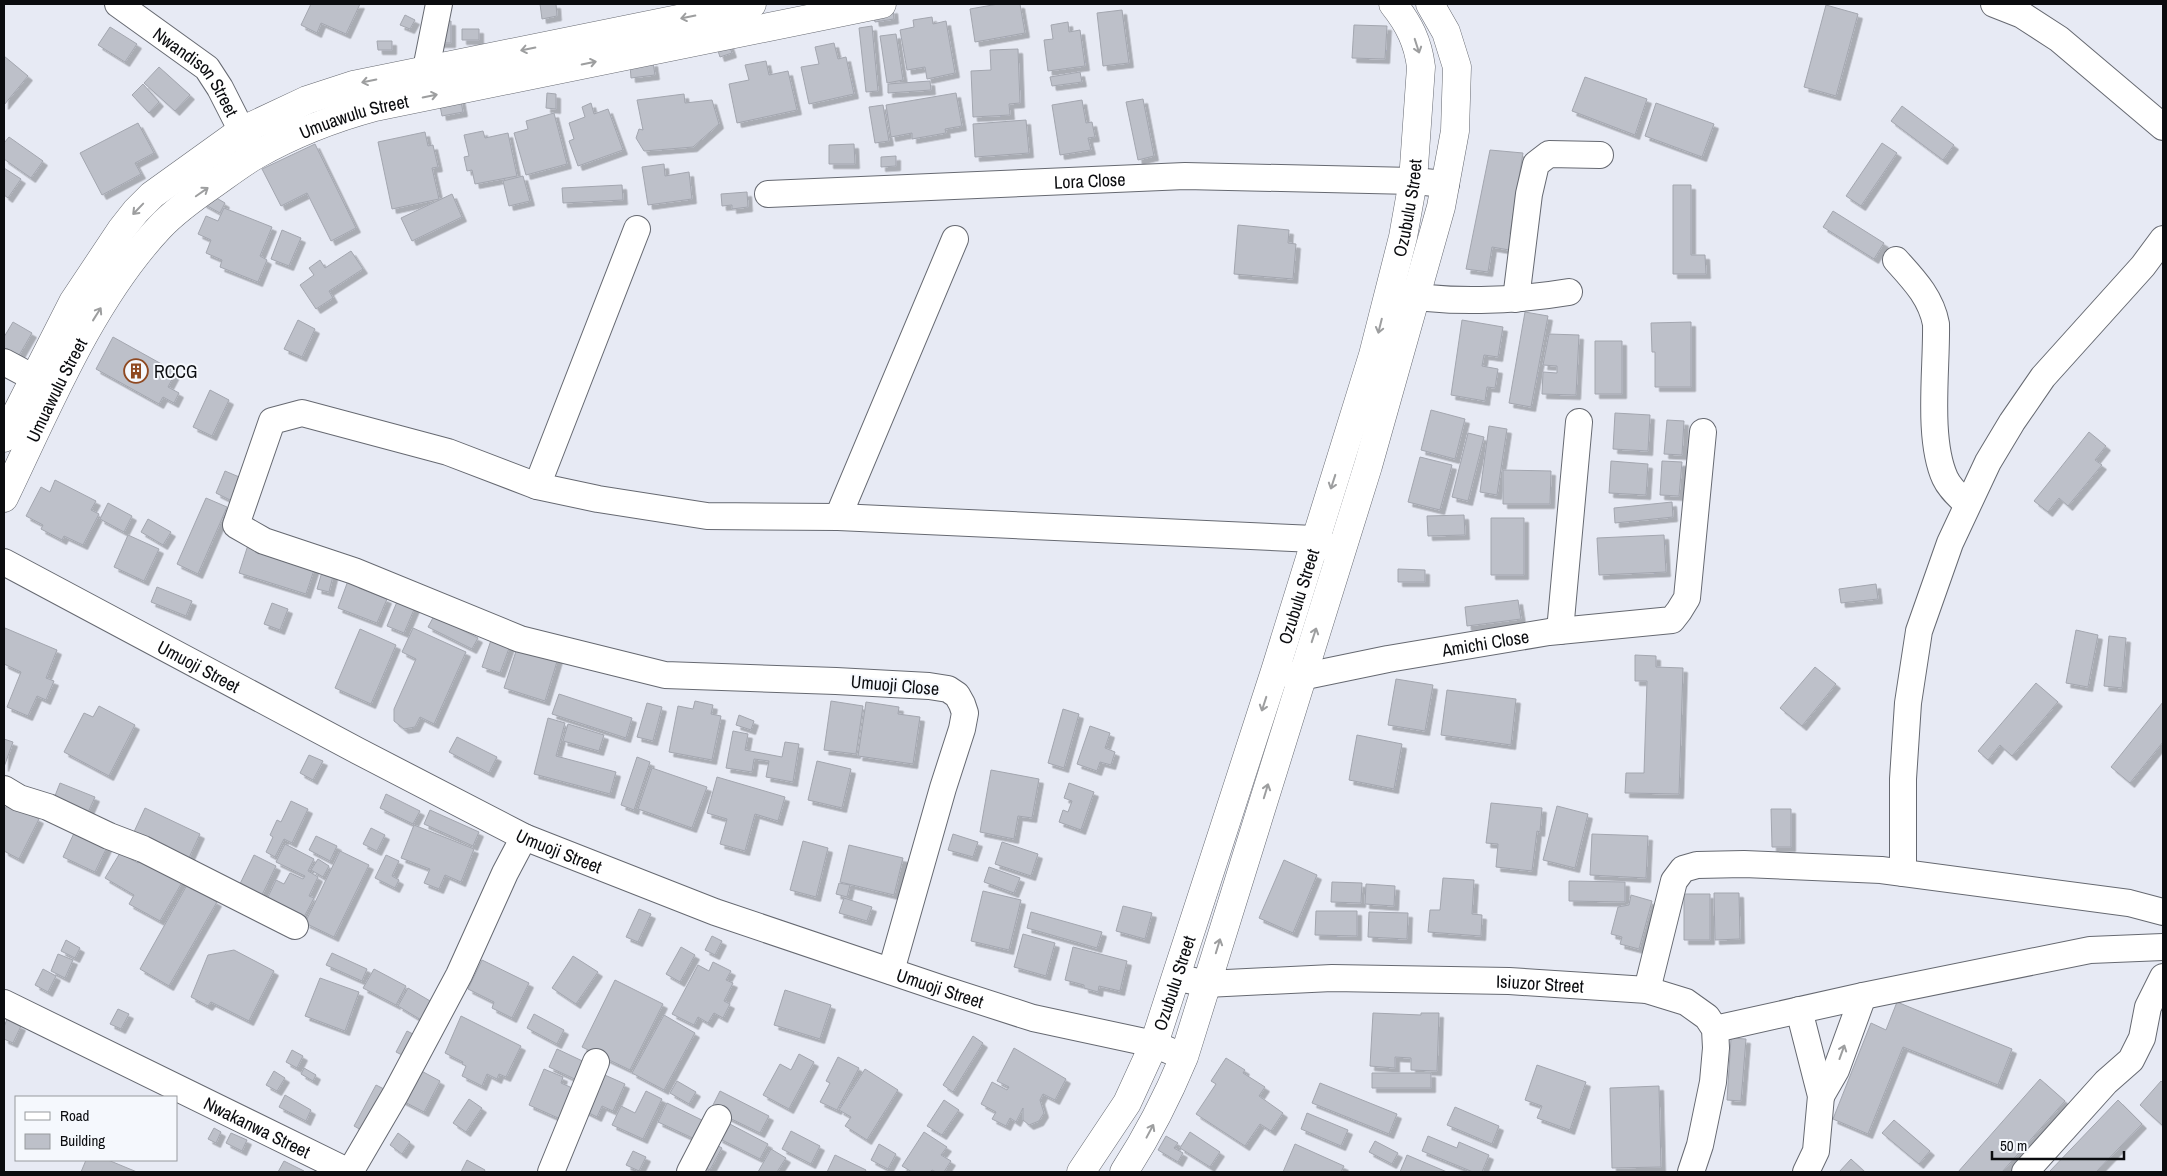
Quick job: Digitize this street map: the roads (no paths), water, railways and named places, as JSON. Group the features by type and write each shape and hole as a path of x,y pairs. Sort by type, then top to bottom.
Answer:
{"main road":[{"name":"Umuawulu Street","path":"4,438 73,302 121,230 152,195 241,131 307,100 353,85 752,4"},
{"name":"Umuawulu Street","path":"4,498 80,344 123,273 160,228 175,213 255,155 345,115 375,107 882,4"},
{"name":"Ozubulu Street","path":"1081,1172 1127,1103 1154,1044 1275,671 1314,539 1373,355 1403,237 1413,180 1421,67 1419,50 1410,26 1393,4"},
{"name":"Ozubulu Street","path":"1124,1172 1146,1138 1167,1098 1184,1057 1417,298 1446,184 1455,131 1457,67 1446,32 1430,4"}],"street":[{"name":"Nwandison Street","path":"118,4 207,68 220,88 255,155"},
{"path":"426,69 439,4"},
{"path":"1994,4 2022,15 2059,39 2163,128"},
{"path":"1516,299 1529,194 1536,164 1549,154 1600,156"},
{"name":"Lora Close","path":"768,194 1185,176 1413,180 1446,184"},
{"path":"637,229 537,486 598,499 707,516 838,517 1314,539 1340,553"},
{"path":"838,517 954,239"},
{"path":"1903,873 1903,779 1908,703 1919,631 1950,544 1967,504 2008,430 2043,378 2142,266 2163,239"},
{"path":"1896,260 1922,289 1934,312 1936,324 1936,437 1941,466 1950,487 1967,504"},
{"path":"1389,292 1417,298 1516,299 1569,292"},
{"path":"4,362 34,378"},
{"name":"Umuoji Close","path":"537,486 448,452 302,413 272,420 236,525 264,541 354,571 520,639 665,675 929,686 948,689 957,695 965,713 962,729 943,788 891,971"},
{"path":"1560,631 1579,422"},
{"name":"Amichi Close","path":"1301,676 1388,659 1560,631 1672,620 1680,612 1687,598 1703,432"},
{"name":"Umuoji Street","path":"4,562 358,751 524,837 715,912 891,971 1033,1018 1154,1044 1184,1057"},
{"path":"1275,671 1301,676"},
{"path":"4,789 19,798 48,807 109,836 143,849 295,926"},
{"path":"350,1172 460,975 505,873 524,837"},
{"path":"1647,990 1674,881 1683,869 1698,865 1744,864 1881,870 2129,903 2163,912"},
{"path":"2128,948 2138,920 2129,903"},
{"path":"1691,1172 1700,1145 1713,1082 1716,1048 1715,1029 1863,996 2090,950 2163,947"},
{"name":"Isiuzor Street","path":"1176,977 1206,984 1332,978 1509,981 1647,990 1686,1002 1707,1017 1715,1029"},
{"path":"2026,1172 2106,1082 2131,1060 2142,1038 2148,1007 2163,977"},
{"path":"1821,1096 1836,1070 1863,996"},
{"name":"Nwakanwa Street","path":"4,1003 350,1172"},
{"path":"1799,1010 1821,1096 1816,1152 1806,1172"},
{"path":"552,1172 596,1062"},
{"path":"690,1172 718,1118"}],"place":[{"name":"RCCG","path":"136,371"}]}
